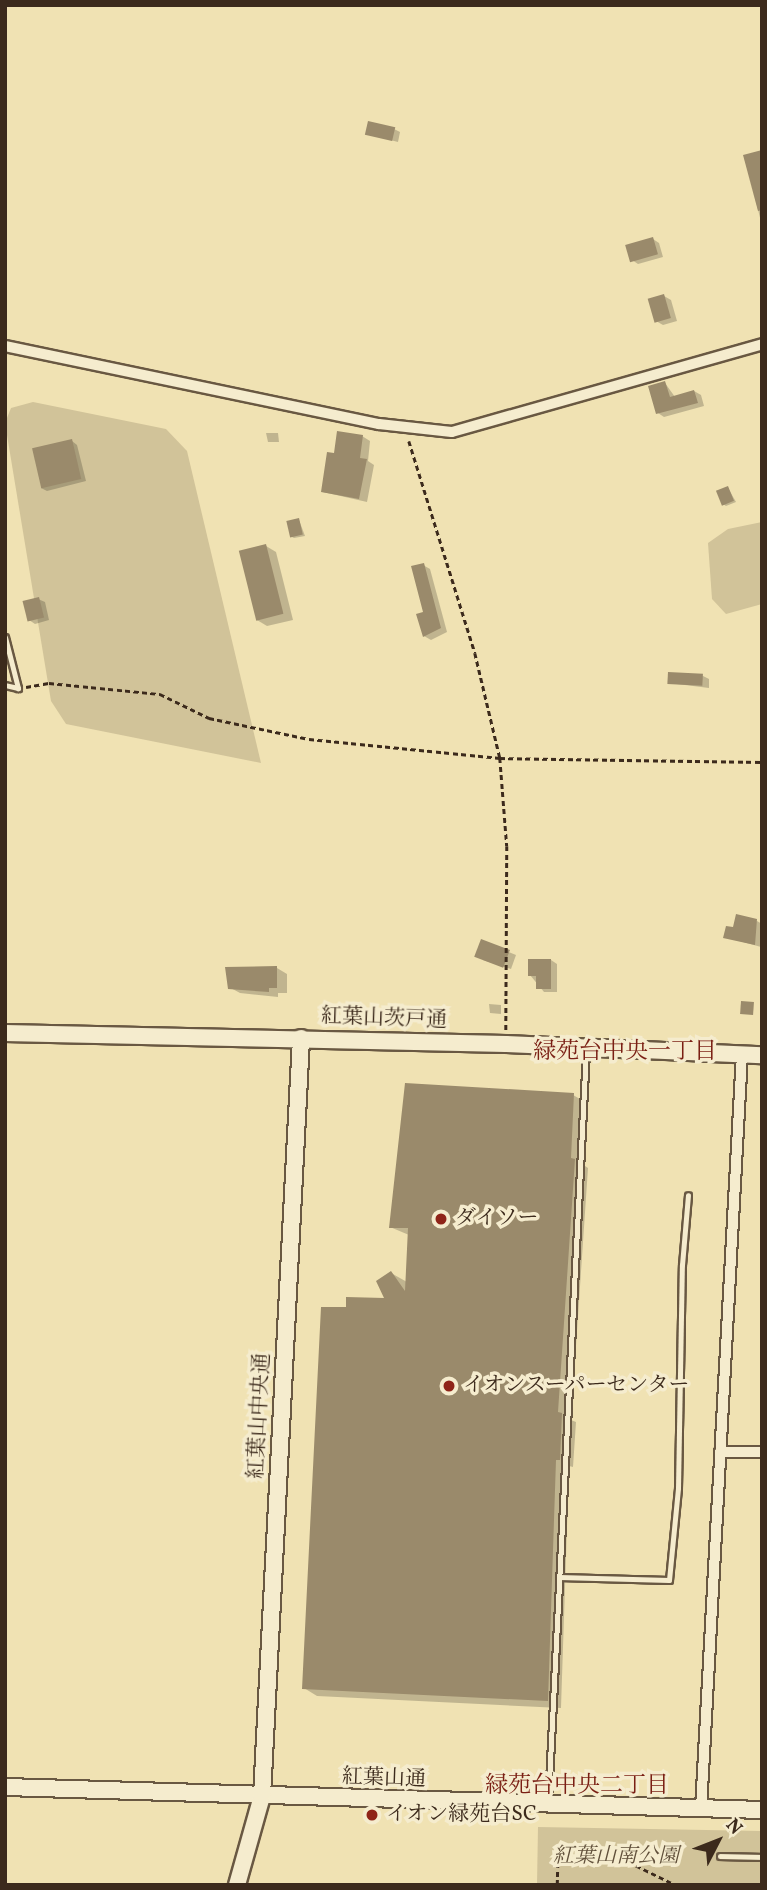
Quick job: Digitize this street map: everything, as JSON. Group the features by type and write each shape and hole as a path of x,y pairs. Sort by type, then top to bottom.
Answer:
{"street":[{"path":"5,346 405,427 452,432 495,423 762,344"},
{"name":"紅葉山茨戸通","path":"5,1033 301,1038 762,1055"},
{"name":"紅葉山中央通","path":"237,1885 262,1796 301,1038"},
{"path":"701,1809 742,1054"},
{"path":"720,1452 762,1452"},
{"name":"紅葉山通","path":"5,1787 762,1810"}],"lane":[{"path":"5,637 19,688 5,685"},
{"path":"548,1804 586,1047"},
{"path":"559,1577 669,1580 678,1488 682,1265 688,1195"},
{"path":"720,1856 762,1857"}],"path":[{"path":"405,427 475,653 500,758 507,846 506,1044"},
{"path":"19,688 49,683 160,694 209,718 309,740 500,758 762,762"},
{"path":"557,1885 558,1845 598,1847 674,1884 698,1885"}],"green space":[{"path":"33,402 166,429 187,451 261,763 66,724 51,701 5,423 11,408"},
{"path":"762,522 762,604 726,614 712,599 708,543 728,529"},
{"name":"紅葉山南公園","path":"538,1827 762,1831 761,1885 537,1885"}],"building":[{"path":"368,121 395,127 392,141 365,135"},
{"path":"762,150 762,210 758,211 743,155"},
{"path":"653,237 658,254 630,262 625,245"},
{"path":"664,294 671,318 655,323 648,299"},
{"path":"665,381 670,397 694,390 698,403 656,414 648,386"},
{"path":"337,431 363,435 360,458 367,459 359,499 321,492 327,452 334,453"},
{"path":"72,439 81,479 41,488 32,448"},
{"path":"728,486 734,501 722,506 716,491"},
{"path":"299,518 303,535 290,537 286,521"},
{"path":"266,544 283,614 256,621 239,551"},
{"path":"424,563 441,628 423,637 416,614 423,612 411,566"},
{"path":"39,597 44,617 28,621 23,601"},
{"path":"668,672 703,674 702,686 667,684"},
{"path":"736,914 757,919 755,945 723,938 726,926 733,927"},
{"path":"481,939 510,950 503,968 474,957"},
{"path":"528,959 551,959 551,989 536,989 536,976 528,976"},
{"path":"277,966 277,988 269,988 269,992 228,989 225,967"},
{"path":"741,1001 754,1002 753,1015 740,1014"},
{"path":"405,1083 574,1093 571,1158 575,1159 558,1412 562,1413 560,1460 556,1460 548,1701 302,1689 321,1307 346,1307 346,1297 384,1298 376,1281 391,1271 405,1291 408,1228 389,1228"}],"place":[{"name":"ダイソー","path":"441,1219"},
{"name":"イオンスーパーセンター","path":"449,1386"},
{"name":"イオン緑苑台SC","path":"372,1815"}],"district":[{"name":"緑苑台中央一丁目","path":"625,1052"},
{"name":"緑苑台中央二丁目","path":"577,1786"}]}
